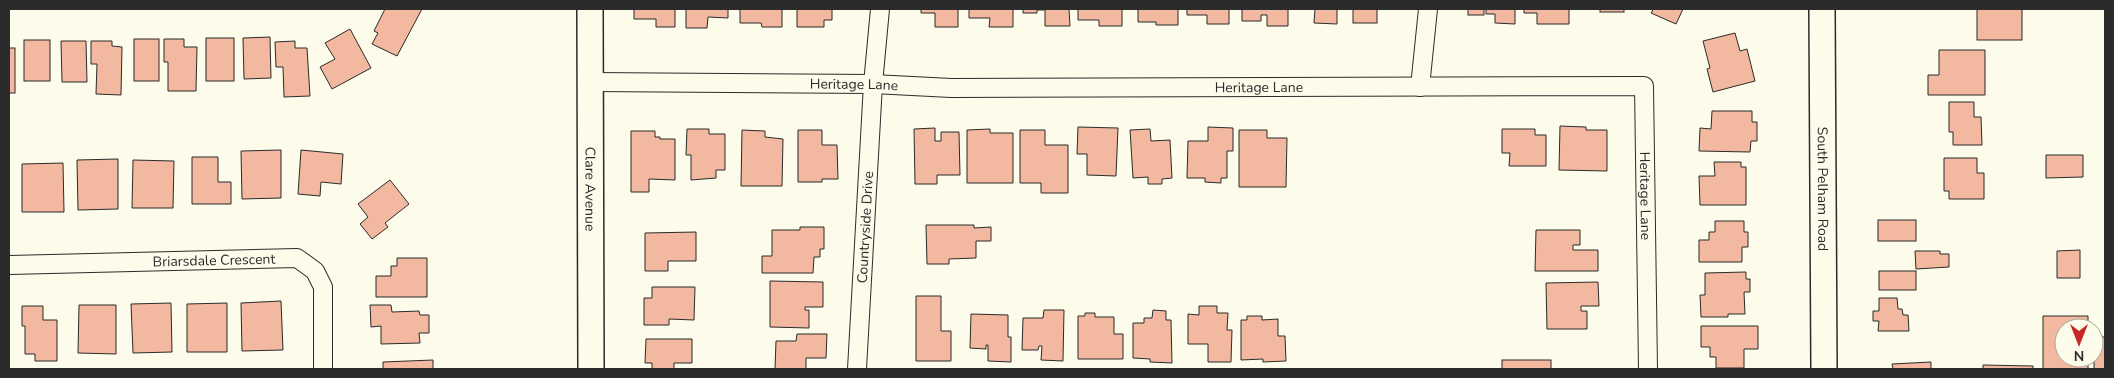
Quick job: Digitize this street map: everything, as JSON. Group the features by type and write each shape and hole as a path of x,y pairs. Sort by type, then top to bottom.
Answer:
{"street":[{"name":"Clare Avenue","path":"590,9 591,369"},
{"name":"Countryside Drive","path":"857,369 873,84 880,9"},
{"path":"1420,87 1428,9"},
{"name":"South Pelham Road","path":"1822,9 1824,369"},
{"name":"Heritage Lane","path":"590,82 873,84 951,88 1644,86 1648,369"},
{"name":"Briarsdale Crescent","path":"9,265 297,258 316,271 323,287 322,369"}],"building":[{"path":"385,9 422,9 397,56 372,44 378,33 374,31"},
{"path":"634,9 675,9 675,27 656,27 656,19 634,19"},
{"path":"686,9 728,9 728,18 708,17 707,28 686,28"},
{"path":"740,9 782,9 782,27 762,27 761,23 740,23"},
{"path":"797,9 832,9 832,20 824,20 824,27 797,27"},
{"path":"921,9 958,9 958,27 935,27 935,13 921,13"},
{"path":"969,9 1013,9 1013,27 989,27 990,18 969,18"},
{"path":"1023,9 1069,9 1070,26 1045,26 1045,10 1037,10 1037,13 1023,13"},
{"path":"1078,9 1122,9 1122,26 1099,26 1099,20 1078,20"},
{"path":"1138,9 1178,9 1178,25 1156,25 1156,22 1138,22"},
{"path":"1187,9 1229,9 1229,24 1207,24 1207,15 1187,15"},
{"path":"1242,9 1288,9 1288,26 1267,26 1267,15 1261,15 1261,21 1242,21"},
{"path":"1315,9 1337,9 1337,24 1314,23"},
{"path":"1353,9 1377,9 1377,23 1353,23"},
{"path":"1468,9 1484,9 1484,15 1468,15"},
{"path":"1486,9 1515,9 1515,24 1495,23 1495,14 1486,14"},
{"path":"1524,9 1569,9 1569,24 1537,24 1537,13 1524,13"},
{"path":"1600,9 1624,9 1624,12 1600,12"},
{"path":"1650,9 1683,9 1676,24 1651,13 1653,10"},
{"path":"1977,9 2022,9 2022,40 1977,40"},
{"path":"350,29 371,68 332,89 320,67 335,59 325,43"},
{"path":"1735,33 1740,51 1747,49 1755,81 1713,92 1707,69 1710,68 1703,41"},
{"path":"270,37 271,78 244,79 243,38"},
{"path":"206,38 234,38 234,81 206,81"},
{"path":"134,39 159,39 159,81 134,81"},
{"path":"164,39 184,39 184,47 197,47 196,91 168,91 168,62 164,62"},
{"path":"24,40 50,40 50,81 24,81"},
{"path":"61,41 86,41 87,82 62,82"},
{"path":"91,41 112,41 112,46 122,47 121,95 96,94 97,64 91,64"},
{"path":"295,41 295,48 307,48 310,96 284,97 283,67 276,67 275,42"},
{"path":"9,48 15,48 15,93 9,93"},
{"path":"1939,50 1985,50 1985,95 1928,95 1928,75 1939,75"},
{"path":"1949,102 1974,102 1974,117 1981,117 1982,145 1953,145 1953,132 1949,132"},
{"path":"1712,111 1752,111 1752,122 1757,122 1757,141 1751,141 1750,152 1699,151 1700,128 1711,129"},
{"path":"1560,126 1586,127 1586,130 1607,130 1607,171 1559,170"},
{"path":"1078,127 1118,128 1116,176 1087,175 1087,154 1077,154"},
{"path":"1208,127 1233,128 1233,151 1227,151 1227,178 1221,178 1221,183 1205,182 1205,178 1187,178 1188,141 1208,141"},
{"path":"935,128 935,141 941,141 941,132 959,132 960,175 937,175 937,184 915,184 914,129"},
{"path":"687,129 709,129 709,134 725,134 725,170 716,170 716,178 691,180 691,155 686,155"},
{"path":"990,129 990,133 1013,133 1013,183 967,183 967,130"},
{"path":"1150,129 1151,141 1170,140 1172,178 1162,179 1162,184 1148,184 1148,177 1133,178 1130,130"},
{"path":"1502,129 1535,129 1535,135 1546,135 1546,166 1509,166 1510,153 1502,153"},
{"path":"742,130 765,131 765,137 783,139 782,186 741,186"},
{"path":"798,130 822,130 822,145 837,145 838,179 822,179 822,182 798,182"},
{"path":"1020,130 1045,130 1045,145 1068,145 1068,193 1041,193 1041,183 1020,183"},
{"path":"1239,130 1267,130 1267,138 1287,138 1286,187 1239,187"},
{"path":"631,131 655,131 655,137 660,137 660,139 675,139 675,180 649,179 649,192 631,192"},
{"path":"281,150 281,198 242,199 241,151"},
{"path":"301,150 343,154 341,184 321,182 320,196 298,194"},
{"path":"2046,155 2083,155 2083,177 2046,178"},
{"path":"192,157 218,157 218,182 231,182 231,204 192,204"},
{"path":"1944,158 1977,158 1977,173 1984,173 1984,199 1949,199 1949,191 1944,191"},
{"path":"118,159 118,209 78,210 77,160"},
{"path":"133,160 174,161 173,208 132,208"},
{"path":"1714,162 1741,162 1741,167 1746,167 1746,205 1700,205 1699,176 1715,176"},
{"path":"63,163 64,212 22,212 22,164"},
{"path":"390,180 409,204 385,223 388,227 372,239 360,224 368,217 358,204"},
{"path":"1878,220 1916,220 1916,241 1878,241"},
{"path":"1715,221 1744,221 1744,232 1748,232 1748,247 1742,247 1742,262 1699,262 1699,240 1709,240 1709,232 1715,232"},
{"path":"926,225 974,225 974,228 991,227 991,241 976,241 976,258 949,259 949,264 927,264"},
{"path":"800,227 824,227 824,249 820,249 820,257 814,257 813,273 762,273 762,256 772,256 772,230 800,230"},
{"path":"1536,230 1580,230 1580,245 1573,245 1573,250 1598,250 1598,271 1535,271"},
{"path":"696,232 696,261 668,261 668,271 645,271 645,233"},
{"path":"2080,250 2080,278 2057,278 2057,251"},
{"path":"1915,251 1940,251 1940,254 1949,254 1949,267 1916,269"},
{"path":"397,258 427,258 427,297 376,297 376,276 391,276 391,266 397,266"},
{"path":"1879,271 1916,271 1916,290 1879,290"},
{"path":"1746,272 1746,279 1750,279 1750,292 1744,292 1745,314 1728,314 1728,317 1701,317 1700,295 1705,295 1705,273"},
{"path":"770,281 823,282 823,307 805,307 805,310 809,310 809,328 770,327"},
{"path":"1598,282 1599,306 1581,306 1581,311 1587,311 1587,329 1547,329 1546,283"},
{"path":"652,287 695,287 694,320 669,319 669,325 644,325 644,298 652,298"},
{"path":"916,296 941,296 941,331 951,331 951,361 916,361"},
{"path":"1879,298 1897,298 1898,309 1902,309 1903,315 1908,315 1909,331 1878,331 1879,321 1873,321 1873,311 1879,311"},
{"path":"281,301 283,350 242,351 241,303"},
{"path":"171,303 172,352 133,353 131,304"},
{"path":"227,303 227,352 187,352 187,304"},
{"path":"79,305 116,305 116,354 78,353"},
{"path":"370,305 391,305 392,312 419,311 420,315 429,315 429,333 419,333 420,343 381,344 381,326 371,327"},
{"path":"22,306 43,306 43,320 57,320 57,361 35,361 35,354 25,354 25,326 22,326"},
{"path":"1199,306 1217,306 1217,313 1228,313 1227,330 1232,330 1231,362 1208,362 1208,344 1188,344 1188,314 1199,315"},
{"path":"1044,310 1064,310 1063,361 1041,360 1042,346 1039,346 1038,350 1022,350 1023,318 1043,318"},
{"path":"1153,310 1166,311 1166,320 1171,320 1172,363 1150,362 1150,359 1133,358 1133,323 1144,323 1144,318 1152,318"},
{"path":"1085,313 1095,313 1095,317 1114,317 1114,334 1123,334 1123,359 1078,359 1078,316 1085,316"},
{"path":"971,314 1008,315 1008,337 1011,337 1011,362 988,361 988,345 986,345 986,349 970,348"},
{"path":"1247,316 1262,316 1262,320 1278,319 1278,336 1285,336 1286,361 1263,362 1263,359 1241,360 1241,320 1247,320"},
{"path":"2043,316 2088,316 2088,318 2054,318 2054,368 2088,369 2043,369"},
{"path":"1701,326 1758,326 1758,349 1744,349 1744,368 1716,368 1716,357 1710,357 1710,347 1701,347"},
{"path":"797,334 827,334 826,358 806,358 806,369 775,369 776,341 796,341"},
{"path":"2105,337 2105,369 2094,369 2104,368"},
{"path":"646,339 692,339 692,363 674,363 674,369 652,369 652,363 645,363"},
{"path":"433,360 433,369 383,369 383,362"},
{"path":"1502,360 1551,360 1551,369 1502,369"},
{"path":"1931,362 1931,369 1893,369 1892,364"},
{"path":"1983,365 2033,366 2033,369 1983,369"}]}
